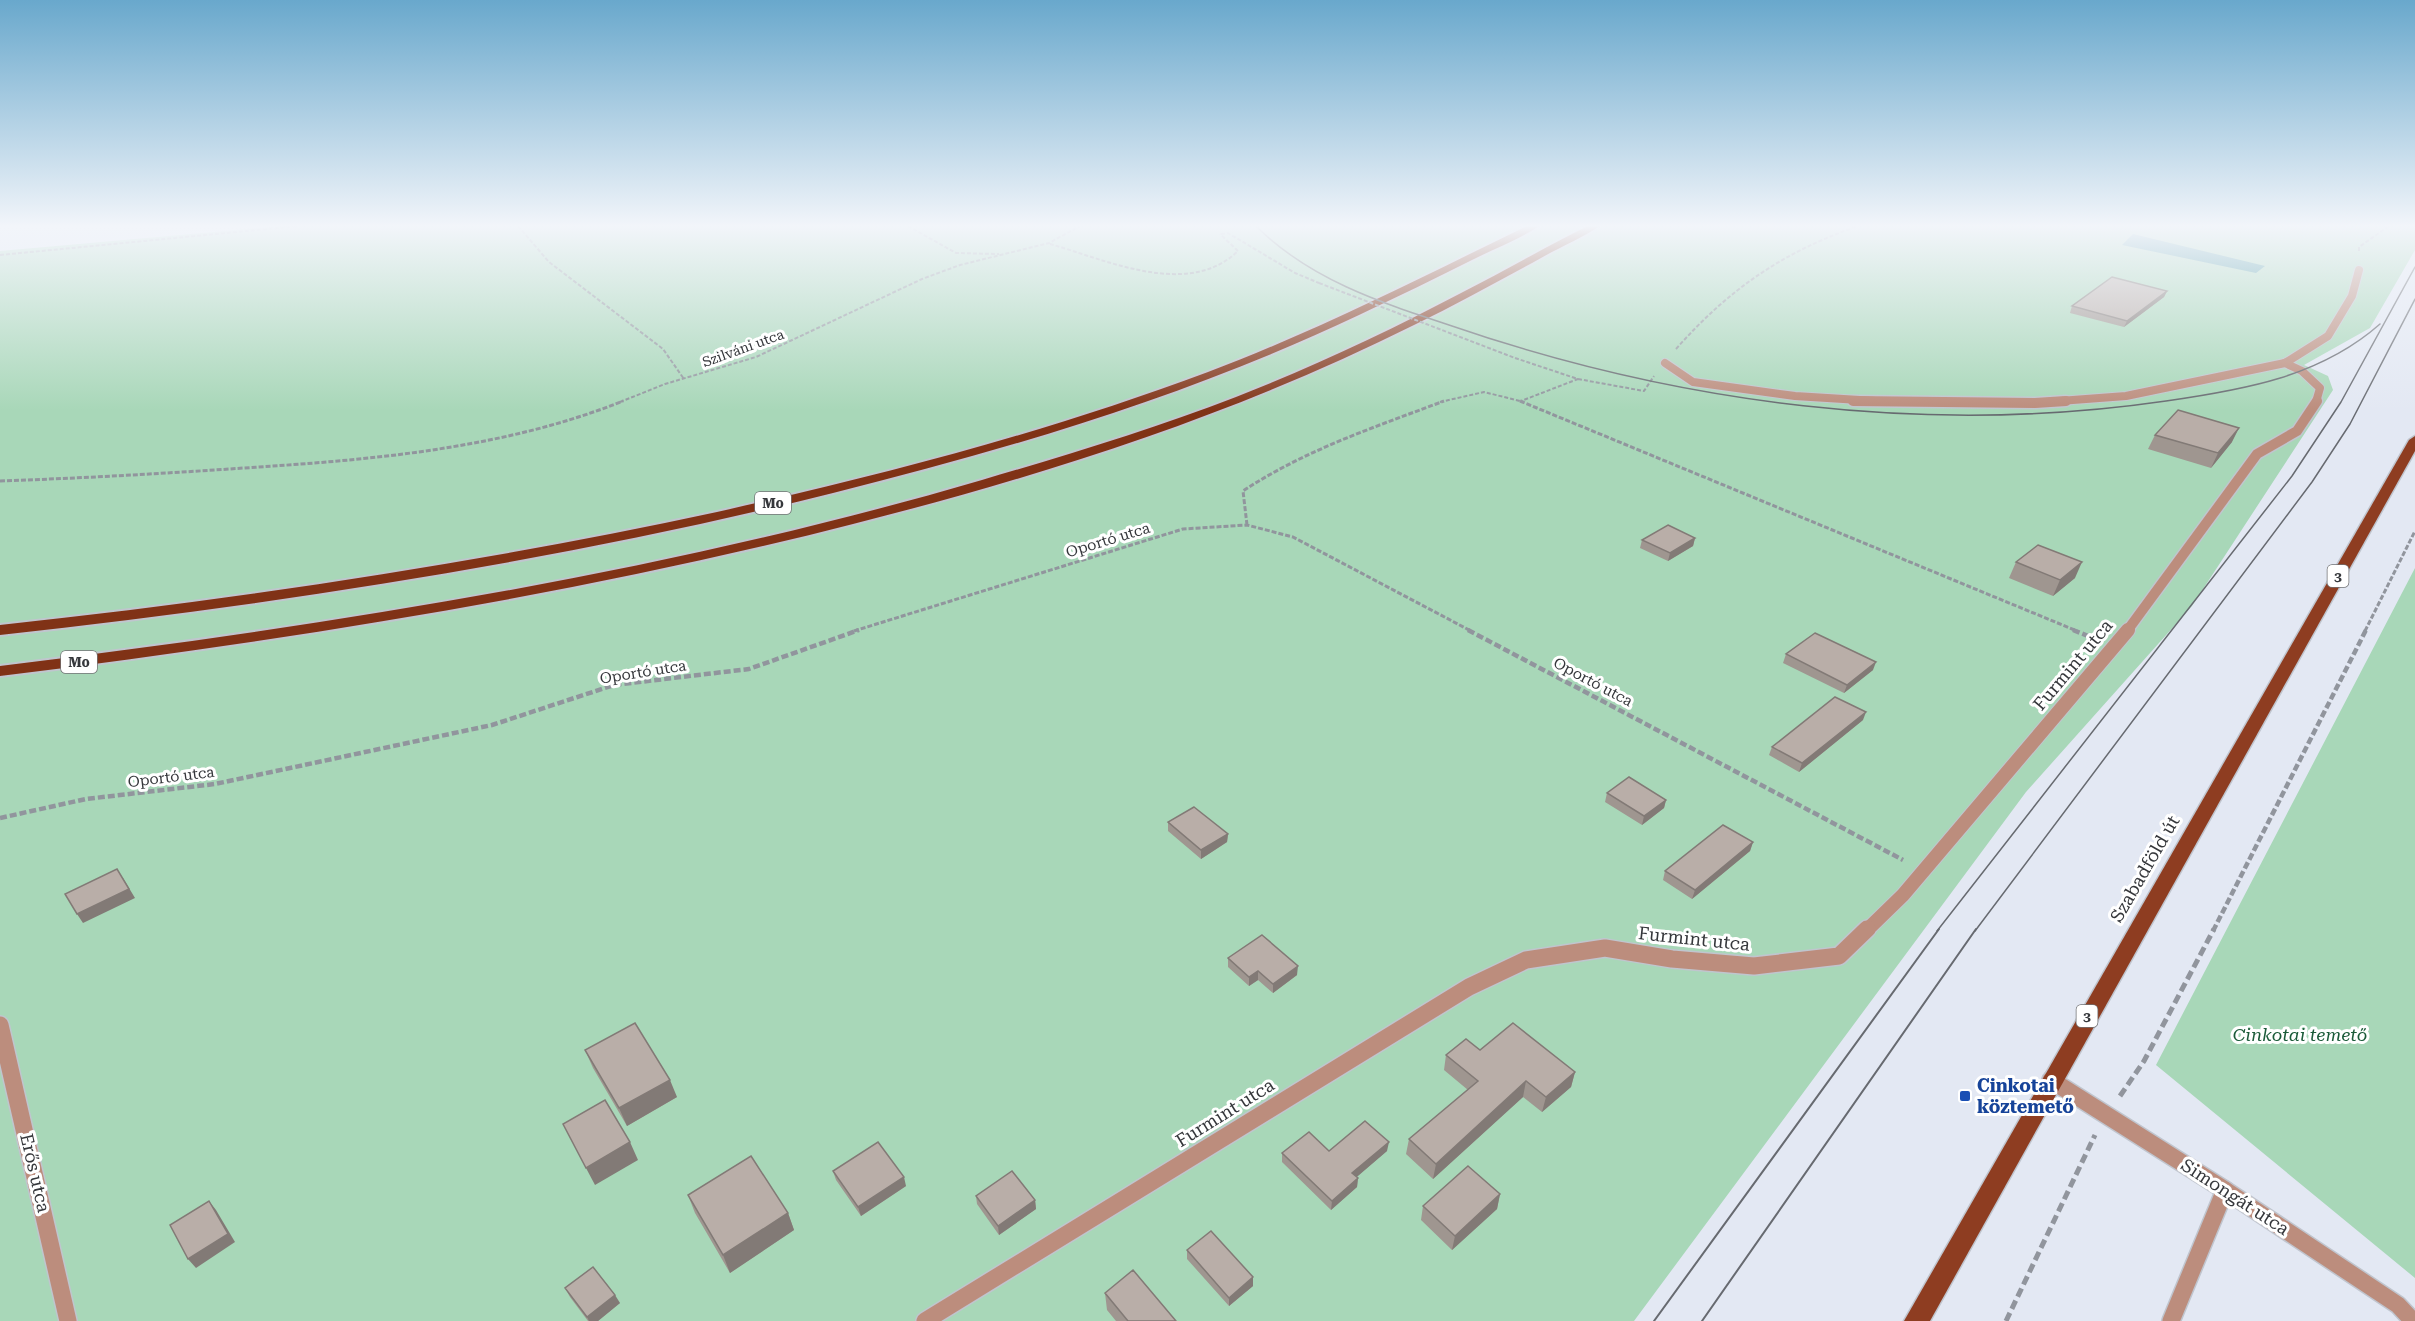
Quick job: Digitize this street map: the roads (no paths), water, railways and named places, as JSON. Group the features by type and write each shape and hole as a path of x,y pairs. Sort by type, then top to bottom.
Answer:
{"highway":[{"name":"M0","path":"0,630 240,602 435,572 662,528 928,465 1085,419 1211,375 1309,336 1408,288"},
{"name":"M0","path":"0,671 157,653 500,598 677,562 842,523 1084,454 1211,411 1293,377 1479,288"}],"main road":[{"name":"Szabadföld út","path":"1916,1321 2415,440"}],"street":[{"path":"1665,363 1693,382 1870,402 1962,405 2035,403 2126,396 2285,363 2328,336 2352,296 2354,288"},
{"name":"Furmint utca","path":"925,1321 1469,987 1527,960 1605,948 1672,959 1754,966 1839,956 1903,895 2115,647 2257,454 2297,431 2314,405 2320,388 2302,371 2285,363"},
{"name":"Erős utca","path":"0,1025 68,1321"},
{"name":"Simongát utca","path":"2051,1080 2225,1190 2398,1305 2413,1321"},
{"path":"2171,1321 2225,1190"}],"tram line":[{"path":"1347,288 1449,325 1536,352 1624,375 1713,393 1803,406 1894,413 1985,415 2076,411 2223,392 2252,386 2306,369 2357,342 2380,324"},
{"path":"1937,931 2292,476 2341,402 2404,288"},
{"path":"1975,931 2312,482 2350,424 2415,299"},
{"path":"1654,1321 1939,929"},
{"path":"1702,1321 1976,929"}],"place":[{"name":"Cinkotai köztemető","path":"1965,1096"}],"park label":[{"name":"Cinkotai temető","path":"2300,1035"}]}
